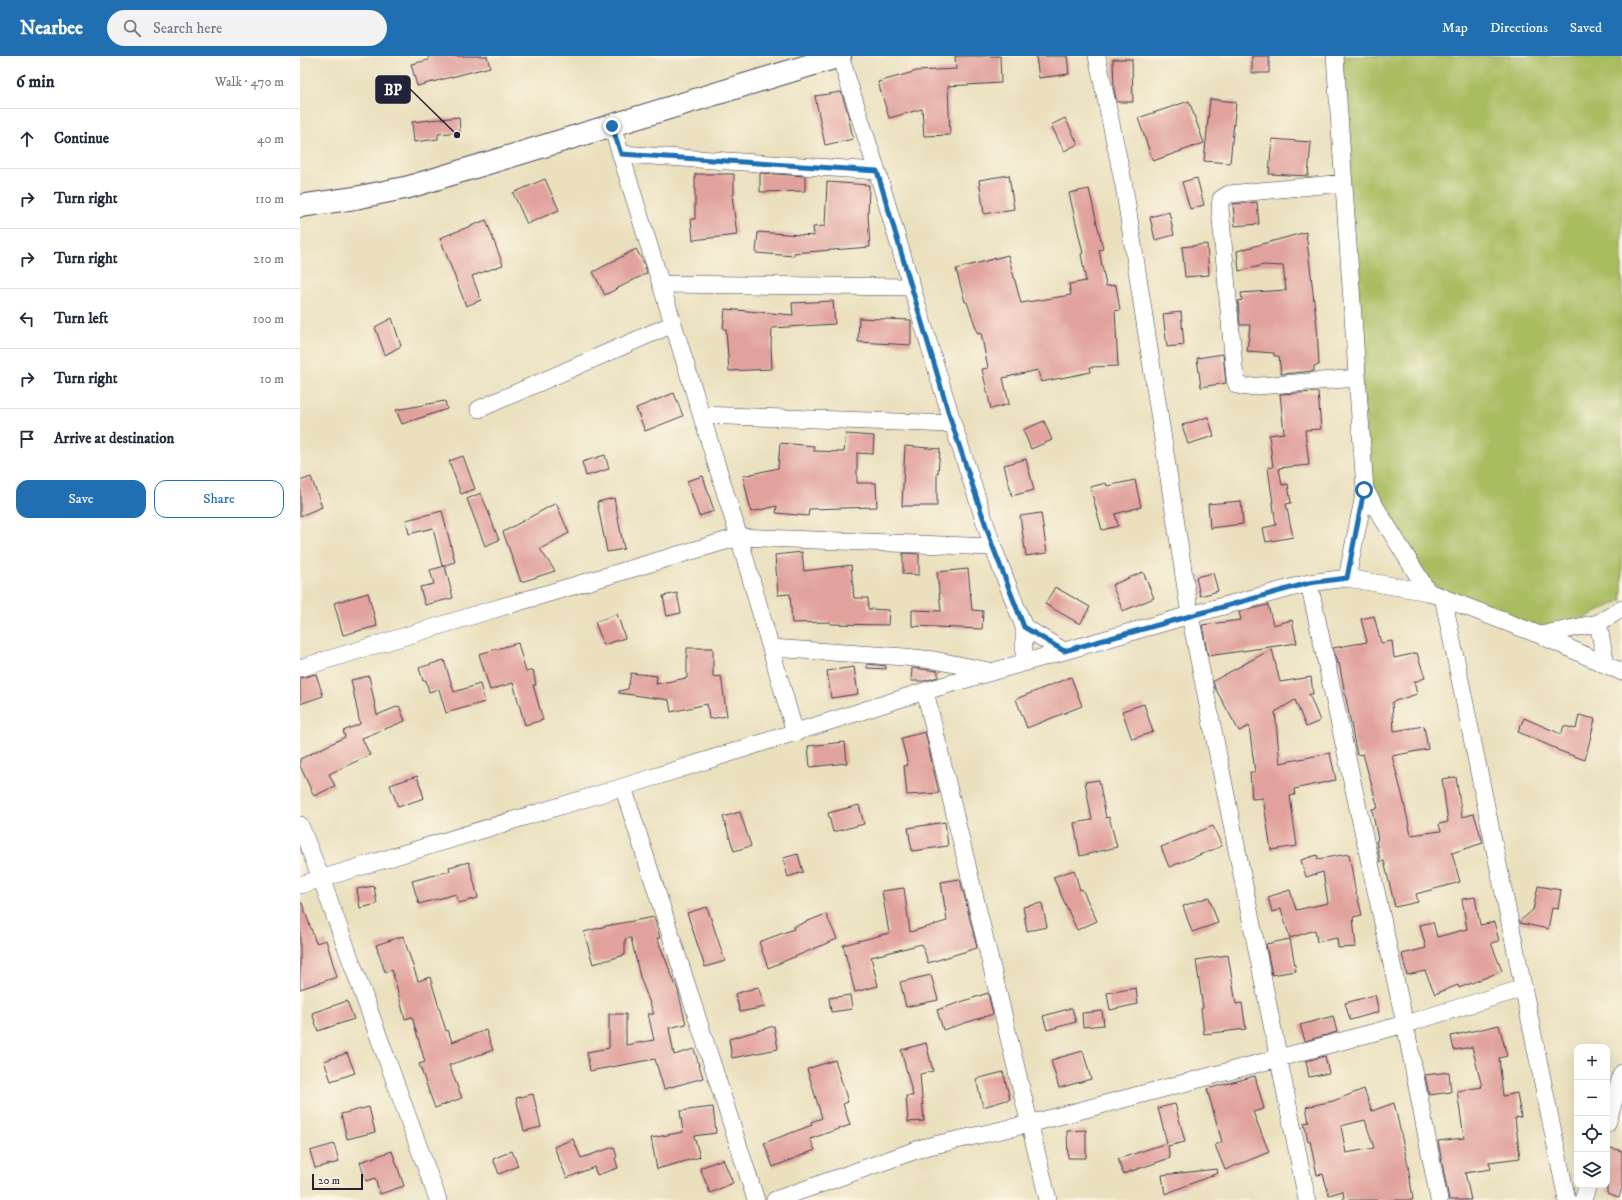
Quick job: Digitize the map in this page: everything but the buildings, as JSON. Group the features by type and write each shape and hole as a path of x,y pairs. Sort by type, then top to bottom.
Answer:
{"highway":[{"path":"300,206 355,198 409,187 840,56"}],"street":[{"path":"840,56 877,171 910,287 952,424 993,547 1024,627 1024,663"},
{"path":"1097,56 1124,186 1190,615 1307,1200"},
{"path":"1335,56 1364,490 1347,578"},
{"path":"612,126 739,537 796,733"},
{"path":"621,154 877,171"},
{"path":"1344,183 1229,194 1221,199 1220,208 1235,379 1237,385 1247,387 1357,378"},
{"path":"661,284 910,287"},
{"path":"479,409 673,324"},
{"path":"702,415 952,424"},
{"path":"1364,490 1436,594 1524,988 1567,1200"},
{"path":"300,668 739,537 993,547"},
{"path":"300,885 623,787 925,692 1190,615 1309,583 1347,578 1436,594 1540,635 1622,672"},
{"path":"1309,583 1405,1024 1439,1200"},
{"path":"1540,635 1598,623 1622,609"},
{"path":"1598,623 1606,664"},
{"path":"1024,627 1064,651"},
{"path":"771,648 920,658 992,672"},
{"path":"925,692 1028,1124 1048,1200"},
{"path":"623,787 756,1200"},
{"path":"300,825 321,878 438,1200"},
{"path":"775,1200 925,1148 1028,1124 1279,1058 1405,1024 1524,988"},
{"path":"1610,1116 1621,1082"},
{"path":"1583,1200 1587,1188"}],"green space":[{"path":"1341,56 1622,56 1622,600 1572,624 1538,628 1433,585 1370,487"}],"place":[{"name":"BP","path":"457,135"}],"route":[{"path":"612,126 621,154 877,171 910,287 952,424 993,547 1024,627 1064,651 1309,583 1347,578 1364,490"}]}
